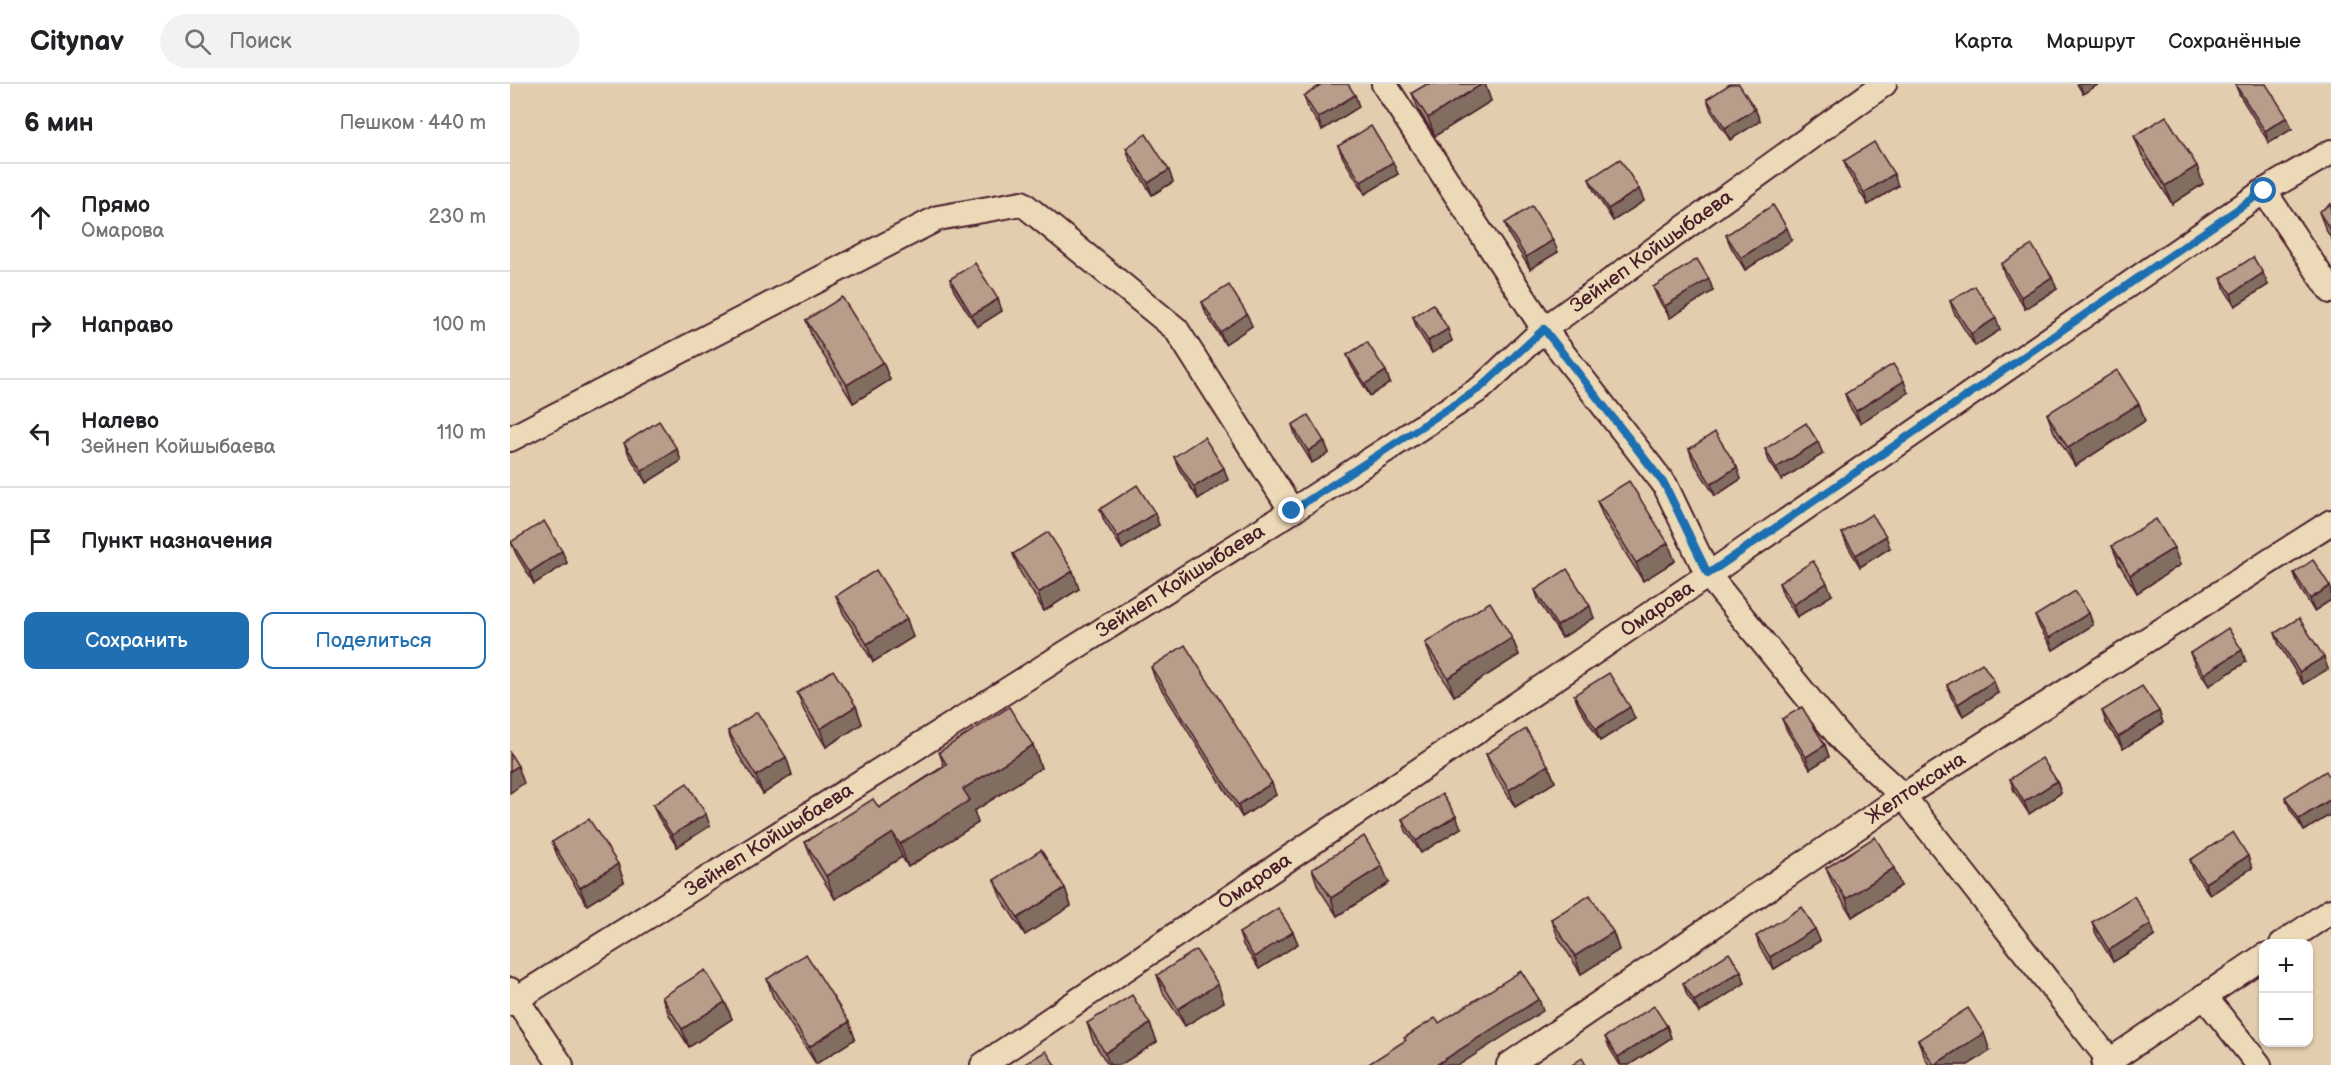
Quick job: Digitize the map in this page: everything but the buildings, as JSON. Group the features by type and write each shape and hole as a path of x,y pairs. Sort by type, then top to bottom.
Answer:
{"street":[{"path":"1384,84 1544,329 1665,485 1708,574 1844,742 1903,796 2107,1063 2259,959"},
{"name":"Зейнеп Койшыбаева","path":"512,997 1292,511 1480,388 1544,329 1884,84"},
{"name":"Омарова","path":"983,1065 1708,574 2264,191 2331,152"},
{"path":"2264,191 2331,291"},
{"path":"510,439 938,218 1022,202 1176,329 1292,511"},
{"name":"Желтоксана","path":"1509,1065 1903,796 2331,522"},
{"path":"2289,939 2331,910"},
{"path":"2204,996 2259,1065"},
{"path":"512,997 561,1065"}],"route":[{"path":"1292,511 1480,388 1544,329 1665,485 1708,574 2264,191"}]}
